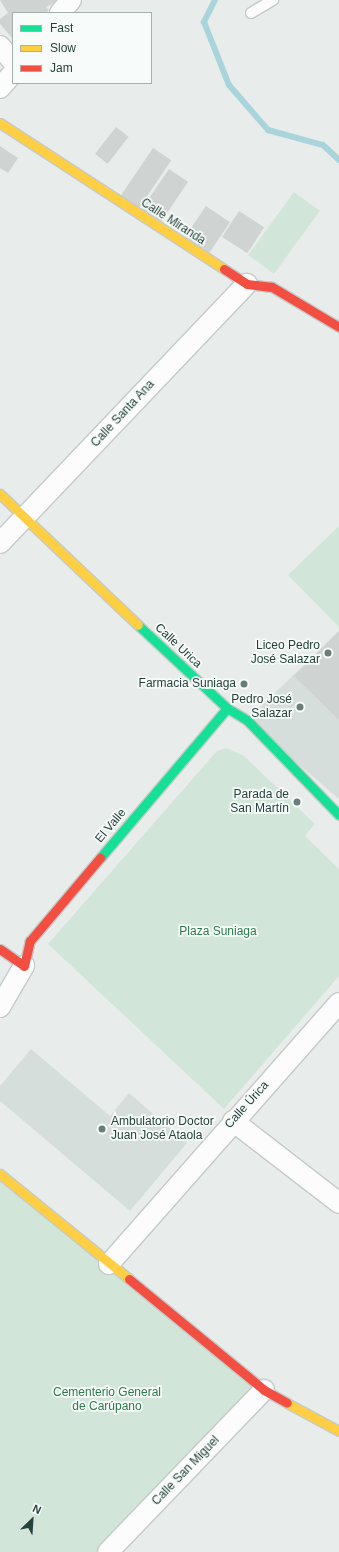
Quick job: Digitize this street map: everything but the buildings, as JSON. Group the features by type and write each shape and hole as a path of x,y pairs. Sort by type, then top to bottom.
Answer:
{"street":[{"path":"61,12 71,0"},
{"path":"0,46 12,61"},
{"path":"0,88 12,74"},
{"name":"Calle Miranda","path":"0,123 246,284 272,287 339,327"},
{"name":"Calle Santa Ana","path":"0,543 246,284"},
{"name":"Calle Urica","path":"0,494 227,708 247,720 336,807"},
{"name":"El Valle","path":"24,966 30,941 227,708"},
{"path":"0,949 24,966 0,1007"},
{"name":"Calle Úrica","path":"109,1264 339,1002"},
{"path":"233,1121 339,1203"},
{"path":"0,1174 264,1390 339,1431"},
{"name":"Calle San Miguel","path":"108,1552 264,1390"}],"lane":[{"path":"251,12 273,0"}],"shaded area":[{"name":"Pedro José Salazar","path":"339,631 339,799 247,720"},
{"name":"Ambulatorio Doctor Juan José Ataola","path":"31,1049 110,1116 129,1093 187,1143 130,1211 0,1101 0,1086"}],"green space":[{"path":"294,192 320,211 274,274 248,255"},
{"path":"339,526 339,627 288,575"},
{"name":"Plaza Suniaga","path":"226,748 244,756 315,824 305,836 339,869 339,976 224,1109 48,944 217,751"},
{"name":"Cementerio General de Carúpano","path":"0,1174 264,1390 108,1552 0,1552"}],"waterway":[{"path":"215,0 204,22 229,85 268,130 323,145 339,160"}],"traffic: fast":[{"path":"138,625 227,708 247,720 339,815"},
{"path":"100,858 227,708"}],"traffic: slow":[{"path":"0,123 224,269"},
{"path":"0,494 138,625"},
{"path":"0,1174 129,1279"},
{"path":"287,1403 339,1431"}],"traffic: jam":[{"path":"224,269 247,284 272,287 339,327"},
{"path":"0,949 24,966 30,941 100,858"},
{"path":"129,1279 264,1390 287,1403"}],"place":[{"name":"Liceo Pedro José Salazar","path":"328,653"},
{"name":"Farmacia Suniaga","path":"244,684"},
{"name":"Pedro José Salazar","path":"300,707"},
{"name":"Parada de San Martín","path":"297,802"},
{"name":"Ambulatorio Doctor Juan José Ataola","path":"102,1129"}]}
